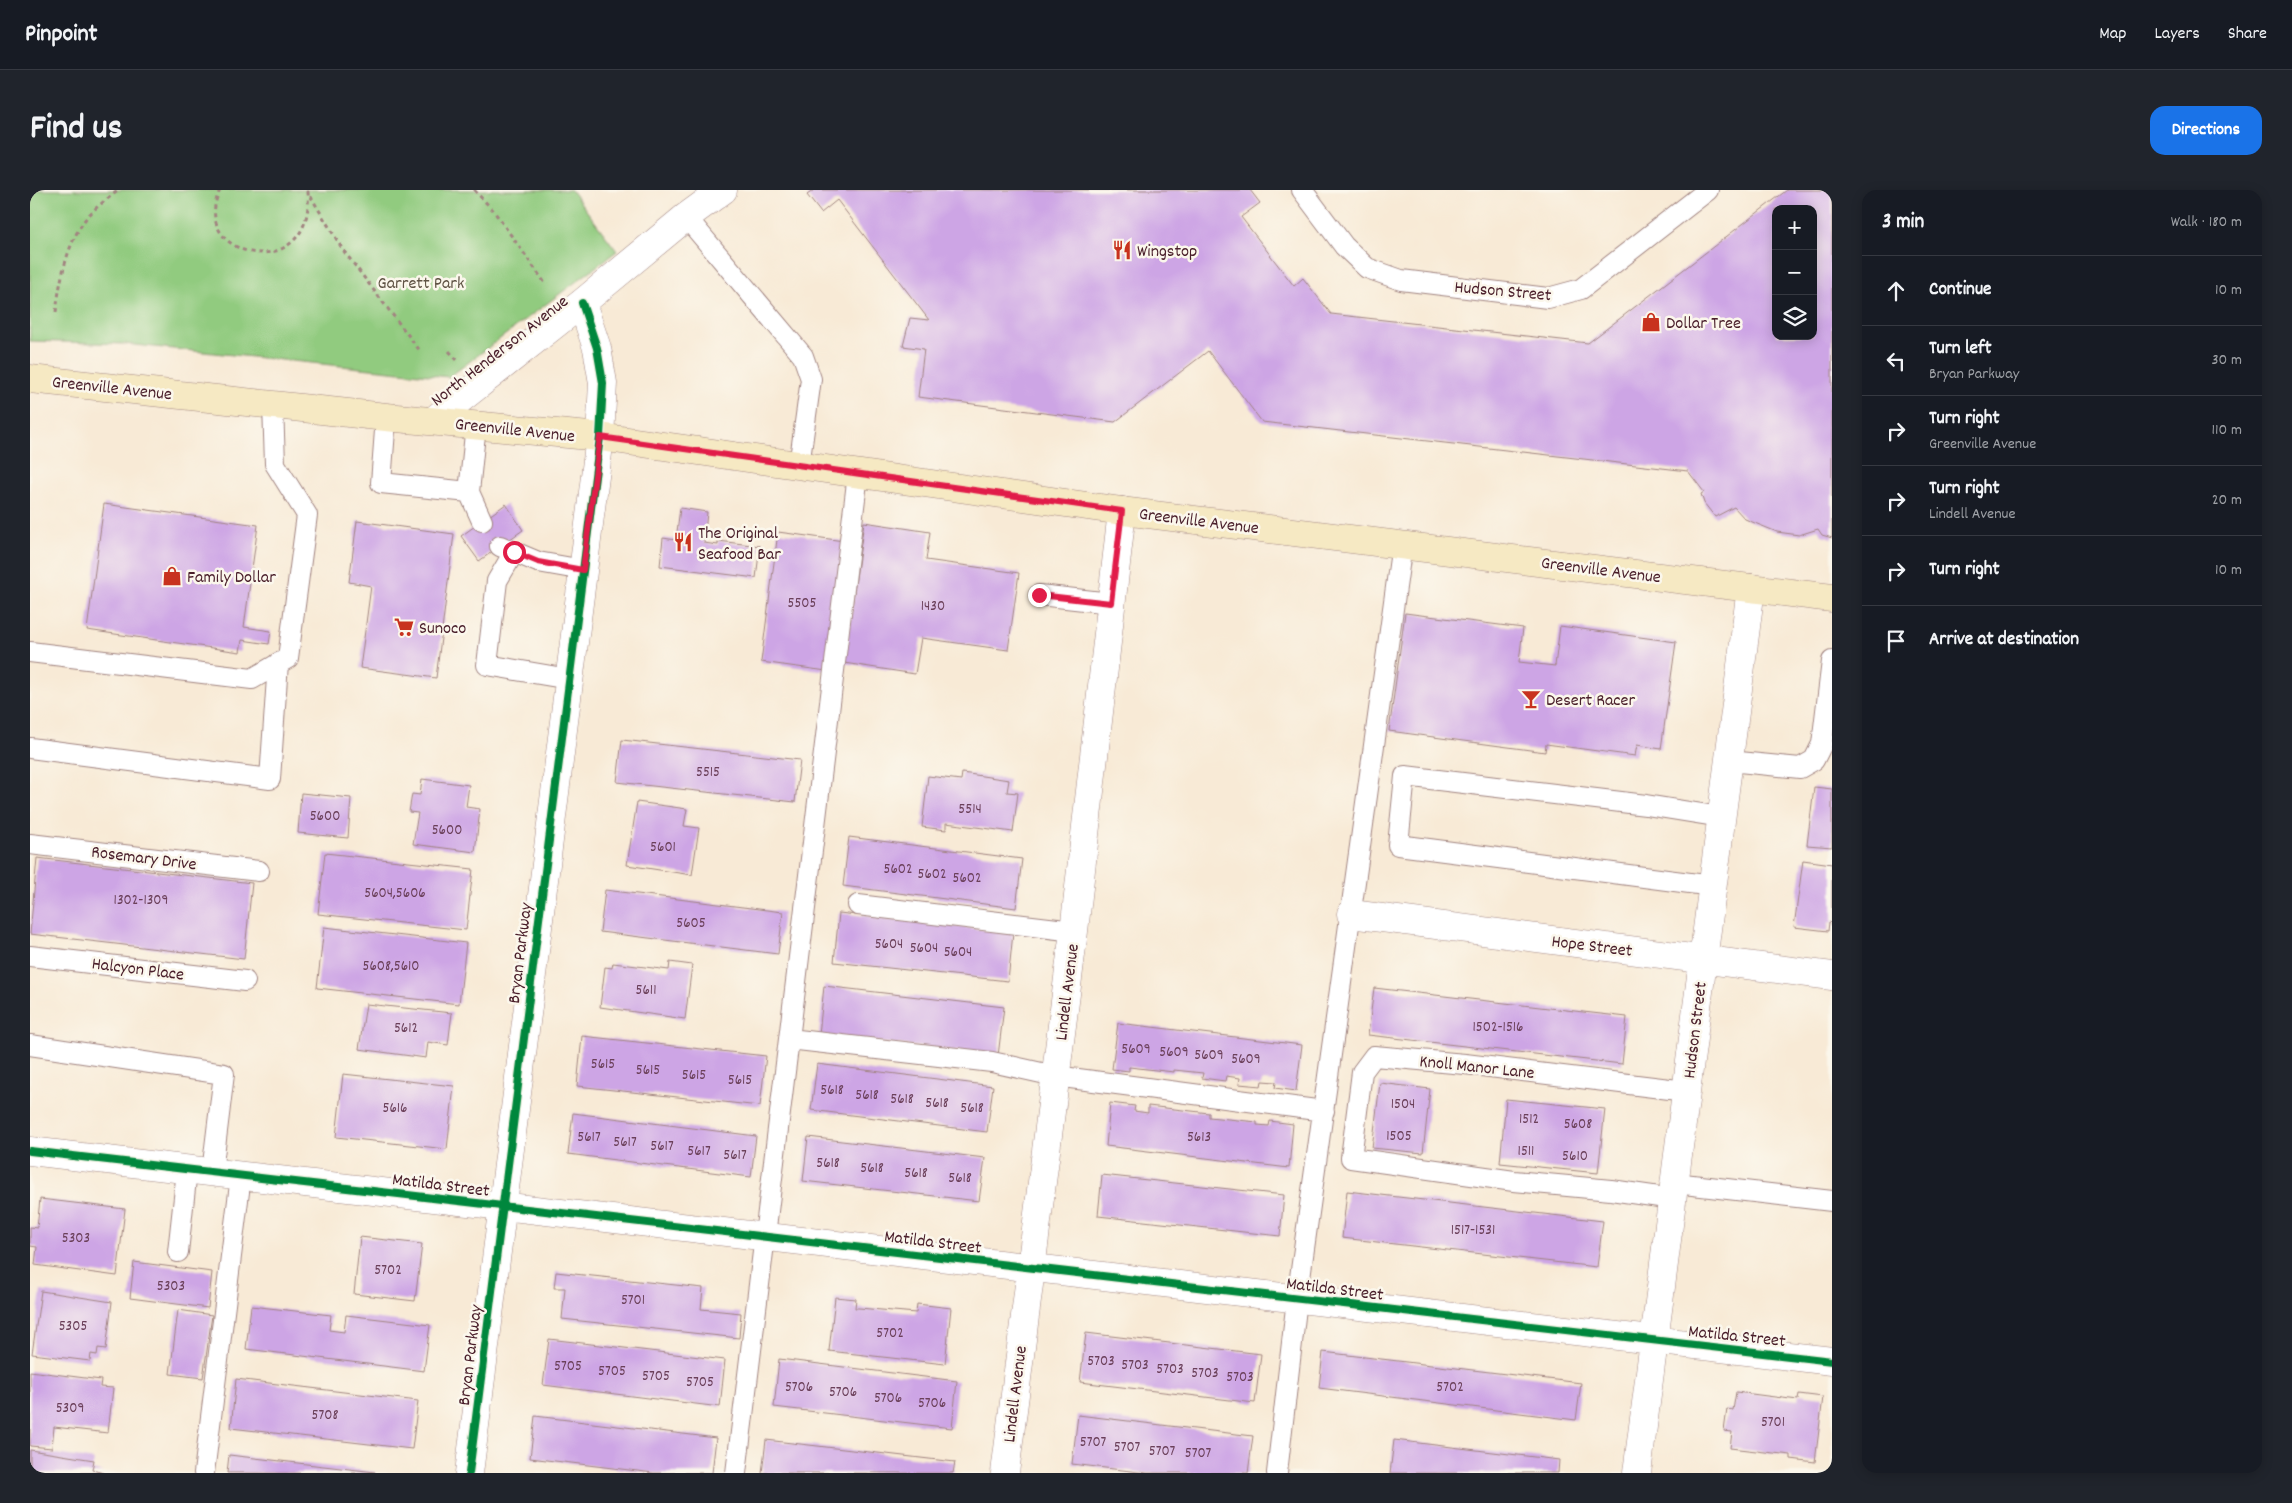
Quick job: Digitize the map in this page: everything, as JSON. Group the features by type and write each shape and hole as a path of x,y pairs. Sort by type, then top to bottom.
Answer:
{"main road":[{"name":"Greenville Avenue","path":"30,379 386,417 600,437 1122,511 1832,598"}],"street":[{"name":"North Henderson Avenue","path":"434,420 582,303 686,217 723,190"},
{"name":"North Henderson Avenue","path":"582,303 597,348 603,383 600,437"},
{"name":"Bryan Parkway","path":"469,1473 600,437"},
{"name":"Lindell Avenue","path":"1005,1473 1074,931 1122,511"},
{"name":"Hudson Street","path":"1637,1473 1751,588"},
{"name":"Hope Street","path":"1351,914 1832,976"},
{"name":"Matilda Street","path":"30,1151 1832,1361"}],"lane":[{"name":"Hudson Street","path":"1302,190 1344,246 1367,268 1401,280 1548,298 1582,290 1708,190"},
{"path":"686,217 803,356 811,379 799,466"},
{"path":"30,652 252,679 288,658 307,515 275,464 273,405"},
{"path":"386,417 381,483 469,492"},
{"path":"476,424 469,492 482,521"},
{"path":"736,1473 858,474"},
{"path":"1277,1473 1298,1299 1402,544"},
{"path":"569,679 487,665 497,581 507,549 538,562 583,570"},
{"path":"1039,595 1111,603"},
{"path":"1728,761 1800,768 1814,760 1822,744 1832,661"},
{"path":"30,748 270,779 278,663"},
{"path":"1713,886 1398,845 1405,776 1646,805 1721,817"},
{"name":"Rosemary Drive","path":"30,844 259,871"},
{"path":"858,905 1074,931"},
{"name":"Halcyon Place","path":"30,956 245,981"},
{"path":"789,1039 992,1062 1055,1076 1324,1111"},
{"path":"30,1046 224,1074 178,1252"},
{"name":"Knoll Manor Lane","path":"1674,1191 1611,1190 1505,1180 1351,1158 1362,1072 1374,1056 1465,1064 1686,1091"},
{"path":"204,1473 241,1176"},
{"path":"1674,1191 1832,1201"}],"path":[{"path":"56,312 59,284 73,241 85,220 119,190"},
{"path":"220,190 217,196 215,217 220,232 231,245 246,252 264,254 283,249 295,239 304,223 309,206 308,192 343,250 421,352"},
{"path":"474,190 493,210 545,283"},
{"path":"449,351 459,362"}],"green space":[{"name":"Garrett Park","path":"30,190 571,190 617,251 449,377 125,344 30,341"}],"building":[{"path":"814,190 1250,190 1260,203 1241,217 1294,286 1303,278 1331,314 1588,343 1787,190 1832,190 1832,538 1822,535 1818,529 1799,535 1777,532 1745,519 1734,507 1715,517 1704,503 1701,494 1704,492 1688,471 1262,422 1208,351 1115,422 918,397 924,349 903,346 910,318 929,320 837,200 821,213 807,195"},
{"name":"Family Dollar","path":"104,504 258,525 244,627 271,631 269,644 242,640 240,652 87,630"},
{"path":"506,504 523,530 479,561 461,536"},
{"name":"The Original Seafood Bar","path":"680,508 707,512 704,543 718,545 718,541 760,546 756,578 660,566 663,538 676,540"},
{"name":"Sunoco","path":"357,521 454,534 436,678 360,668 371,586 349,582"},
{"path":"864,522 930,532 926,560 1019,573 1008,650 921,638 915,674 844,663"},
{"path":"778,532 844,541 827,671 761,662"},
{"name":"Desert Racer","path":"1405,613 1523,628 1519,662 1555,666 1560,626 1676,642 1661,749 1637,745 1635,756 1546,744 1545,752 1389,731"},
{"path":"622,740 800,760 795,802 617,782"},
{"path":"962,773 1009,780 1007,792 1018,793 1013,832 946,823 946,830 922,827 928,776 961,780"},
{"path":"422,779 469,785 466,807 480,809 475,852 413,844 418,813 409,812 412,794 420,795"},
{"path":"1814,787 1832,789 1832,847 1807,845"},
{"path":"301,793 351,798 348,838 298,833"},
{"path":"637,802 687,809 684,826 699,828 692,875 627,865"},
{"path":"849,837 1022,859 1016,908 843,886"},
{"path":"325,853 473,869 466,930 318,914"},
{"path":"37,858 252,883 244,959 30,934"},
{"path":"1803,860 1832,864 1832,923 1829,922 1828,931 1794,927"},
{"path":"605,890 783,912 778,954 600,932"},
{"path":"839,913 1013,933 1008,981 834,962"},
{"path":"324,927 466,943 459,1004 317,988"},
{"path":"670,962 692,965 685,1019 600,1007 605,967 612,968 613,963 669,970"},
{"path":"824,986 1004,1007 998,1056 819,1035"},
{"path":"1374,988 1627,1017 1622,1064 1368,1035"},
{"path":"366,1004 452,1013 448,1045 428,1042 426,1058 359,1049"},
{"path":"1118,1023 1302,1045 1296,1091 1275,1088 1276,1082 1262,1081 1261,1086 1239,1084 1240,1078 1226,1076 1225,1081 1202,1078 1203,1073 1129,1067 1129,1071 1112,1069"},
{"path":"582,1036 766,1056 760,1106 577,1086"},
{"path":"817,1064 993,1086 987,1132 811,1110"},
{"path":"343,1074 454,1086 447,1149 336,1137"},
{"path":"1380,1083 1430,1089 1423,1153 1372,1148"},
{"path":"1506,1099 1605,1109 1598,1173 1500,1163"},
{"path":"1110,1103 1135,1106 1134,1111 1148,1113 1148,1106 1209,1113 1209,1117 1257,1122 1257,1125 1269,1126 1270,1121 1293,1124 1289,1168 1106,1146"},
{"path":"573,1113 756,1136 751,1177 568,1154"},
{"path":"808,1137 985,1158 979,1201 803,1181"},
{"path":"1102,1175 1284,1195 1280,1236 1098,1216"},
{"path":"1347,1191 1603,1221 1597,1267 1342,1238"},
{"path":"40,1199 125,1209 117,1276 35,1265 37,1247 30,1246 30,1227 37,1228"},
{"path":"360,1237 422,1244 415,1301 354,1294"},
{"path":"134,1262 212,1272 208,1308 130,1298"},
{"path":"556,1272 703,1288 701,1309 741,1313 739,1338 562,1319 565,1288 554,1288"},
{"path":"41,1291 112,1302 106,1349 98,1348 97,1355 91,1354 90,1361 32,1354"},
{"path":"835,1297 856,1299 855,1308 916,1313 917,1304 951,1308 945,1364 829,1351"},
{"path":"251,1306 331,1315 329,1330 344,1332 346,1315 430,1325 424,1371 246,1349"},
{"path":"178,1310 212,1315 203,1378 170,1374"},
{"path":"1086,1333 1261,1354 1255,1403 1080,1382"},
{"path":"549,1339 725,1360 720,1407 543,1385"},
{"path":"1323,1352 1581,1383 1576,1420 1319,1388"},
{"path":"779,1359 957,1381 952,1428 774,1407"},
{"path":"30,1371 101,1380 100,1387 113,1388 108,1433 54,1427 52,1448 30,1446"},
{"path":"236,1379 418,1401 412,1449 231,1428"},
{"path":"1736,1392 1798,1400 1799,1394 1823,1397 1815,1462 1791,1459 1791,1455 1730,1448 1732,1432 1724,1431 1727,1409 1733,1410"},
{"path":"1078,1415 1253,1436 1248,1473 1147,1473 1072,1464"},
{"path":"535,1416 716,1438 712,1473 654,1473 530,1458"},
{"path":"766,1440 955,1462 953,1473 762,1473"},
{"path":"1394,1440 1559,1460 1558,1473 1390,1473"},
{"path":"30,1450 94,1460 92,1470 104,1473 30,1473"},
{"path":"229,1455 375,1472 375,1473 227,1473"}],"cycle path":[{"path":"469,1473 600,437 603,383 597,348 582,303"},
{"path":"30,1151 1832,1361"}],"place":[{"name":"Wingstop","path":"1122,250"},
{"name":"Dollar Tree","path":"1651,322"},
{"name":"The Original Seafood Bar","path":"683,542"},
{"name":"Family Dollar","path":"172,576"},
{"name":"Sunoco","path":"404,627"},
{"name":"Desert Racer","path":"1531,699"}],"route":[{"path":"514,552 538,562 583,570 600,437 1122,511 1111,603 1039,595"}]}
